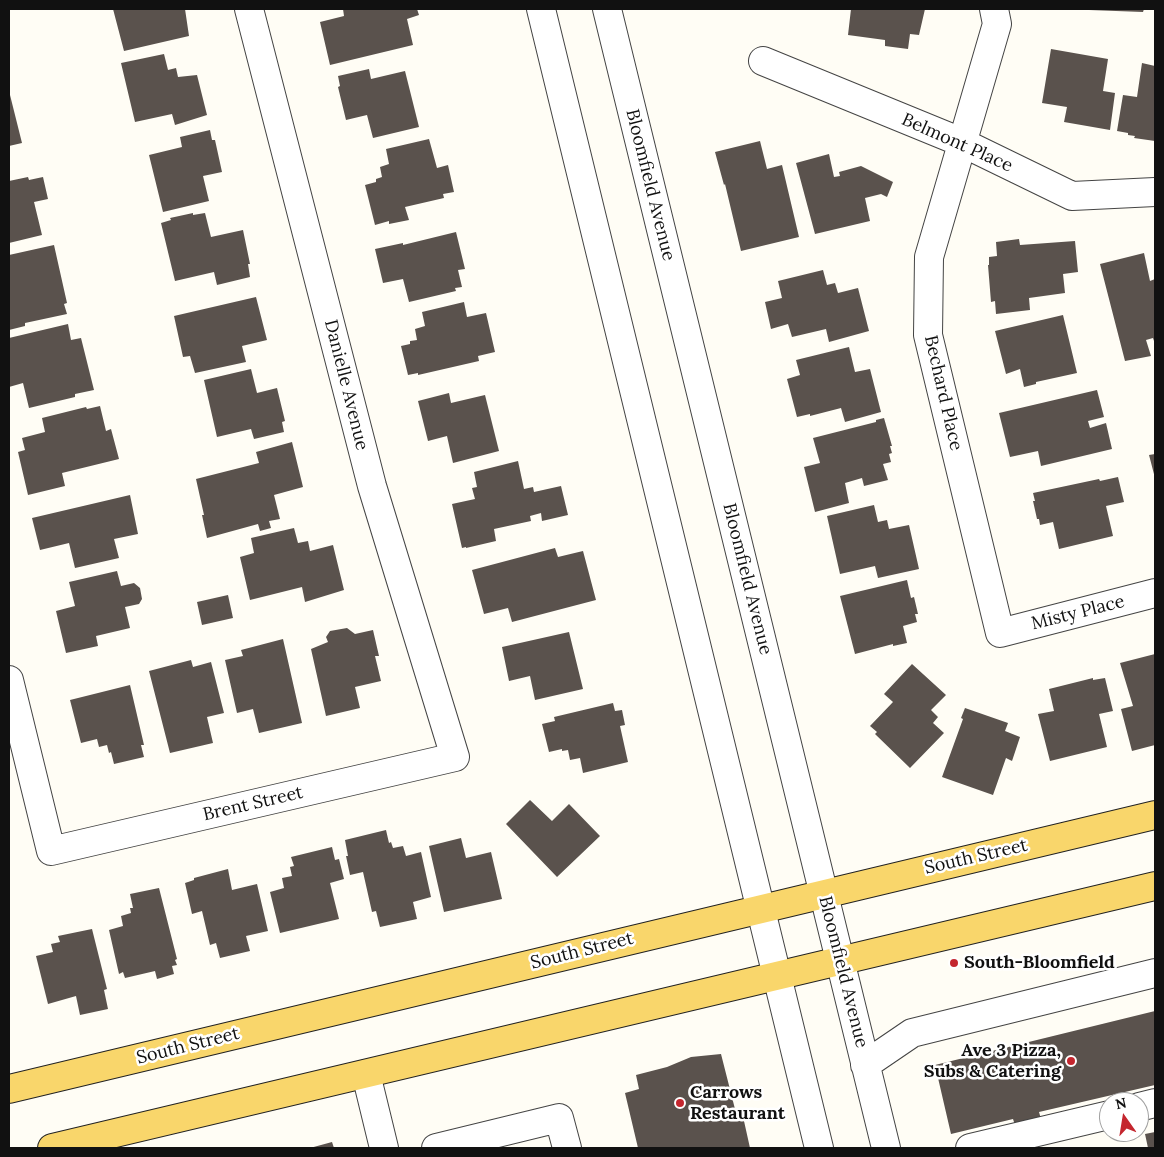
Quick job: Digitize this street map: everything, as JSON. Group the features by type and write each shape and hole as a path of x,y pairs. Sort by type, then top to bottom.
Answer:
{"main road":[{"name":"South Street","path":"9,1089 1155,815"},
{"path":"52,1148 1155,886"}],"street":[{"name":"Danielle Avenue","path":"249,9 372,486 455,757"},
{"path":"540,9 819,1148"},
{"name":"Bloomfield Avenue","path":"607,9 886,1148"},
{"name":"Bechard Place","path":"994,9 997,24 929,257 928,335 1000,632"},
{"name":"Belmont Place","path":"763,61 961,142 1072,196 1155,192"},
{"name":"Misty Place","path":"1000,632 1155,594"},
{"name":"Brent Street","path":"9,680 51,851 455,757"},
{"path":"866,1065 912,1033 1155,973"},
{"path":"366,1074 384,1148"},
{"path":"970,1148 1099,1116"},
{"path":"436,1148 559,1118 567,1148"}],"building":[{"path":"113,9 185,9 189,36 124,51"},
{"path":"343,9 417,9 419,15 407,19 413,45 330,65 320,22 344,16"},
{"path":"851,9 925,9 919,35 910,34 908,49 885,46 885,40 848,35"},
{"path":"1089,9 1144,9 1143,12"},
{"path":"1051,49 1108,59 1103,91 1115,93 1110,130 1064,122 1067,107 1042,103"},
{"path":"164,54 168,70 176,68 178,77 197,75 207,115 175,125 172,114 135,122 121,63"},
{"path":"1142,63 1155,66 1155,141 1134,138 1135,136 1128,135 1128,133 1117,131 1123,95 1137,97"},
{"path":"369,69 371,79 405,71 419,127 373,138 367,115 346,120 338,87 340,86 338,76"},
{"path":"9,91 22,143 9,146"},
{"path":"210,130 212,140 215,140 222,172 203,176 209,201 163,212 149,155 182,147 180,137"},
{"path":"429,139 437,168 448,165 454,192 443,194 444,198 405,207 409,220 389,224 389,221 375,225 365,185 376,182 376,179 382,177 380,167 389,164 386,149"},
{"path":"760,141 767,169 782,165 799,237 741,251 725,184 715,152"},
{"path":"829,154 834,177 840,176 839,172 861,166 893,182 887,197 881,194 865,198 870,221 815,234 796,163"},
{"path":"28,177 29,180 43,177 48,199 34,202 42,235 9,243 9,181"},
{"path":"193,213 193,215 205,213 211,237 243,230 250,264 248,264 250,277 217,285 214,272 175,281 161,223 171,220 170,218"},
{"path":"456,232 465,269 458,270 462,287 455,288 456,291 409,302 403,279 383,283 375,249 403,243 403,245"},
{"path":"1019,239 1020,245 1075,241 1078,272 1063,274 1065,293 1029,298 1030,310 996,314 995,301 991,302 989,257 997,256 996,242"},
{"path":"54,245 67,303 64,304 67,314 25,323 25,326 9,330 9,255"},
{"path":"1144,253 1150,281 1155,279 1155,344 1153,338 1146,340 1151,356 1125,361 1100,264"},
{"path":"823,270 827,285 835,283 838,293 858,288 869,331 829,342 826,329 792,337 788,324 771,329 765,302 782,298 778,281"},
{"path":"256,297 267,340 242,346 246,362 195,373 190,356 183,357 174,316"},
{"path":"464,302 467,317 486,313 495,352 478,356 479,361 418,375 418,373 408,375 401,346 410,344 410,341 417,340 415,329 425,326 422,312"},
{"path":"1063,315 1077,373 1036,382 1036,384 1024,387 1020,369 1006,374 995,331"},
{"path":"68,324 71,340 81,338 94,390 75,394 75,397 29,408 23,383 9,387 9,338"},
{"path":"849,347 855,372 870,369 881,412 845,422 841,408 810,416 810,414 797,417 787,379 800,375 796,360"},
{"path":"251,369 257,393 277,388 285,421 282,422 284,432 254,439 251,429 217,437 204,380"},
{"path":"1097,390 1104,417 1088,421 1090,428 1106,423 1112,449 1041,466 1038,451 1010,457 999,413"},
{"path":"449,393 451,403 485,395 499,451 453,463 447,436 428,441 418,401"},
{"path":"100,406 106,431 111,429 119,459 62,473 65,486 28,495 18,452 25,450 22,438 45,432 42,418 86,407 87,409"},
{"path":"884,418 892,446 890,446 892,453 889,454 891,462 883,464 888,480 864,486 862,478 845,483 849,503 815,512 804,467 820,463 813,438 876,422 876,420"},
{"path":"292,442 303,487 274,495 280,519 269,521 271,528 260,531 258,524 207,538 196,479 259,463 256,452"},
{"path":"1155,454 1155,478 1149,455"},
{"path":"518,461 524,489 533,487 534,492 561,486 568,515 542,521 541,513 530,516 531,521 494,529 496,541 462,548 452,504 475,499 472,488 477,487 474,472"},
{"path":"1118,477 1124,502 1106,506 1113,536 1059,549 1053,522 1040,525 1039,519 1037,519 1033,493 1099,479 1100,481"},
{"path":"130,495 138,534 114,539 119,558 75,568 69,543 40,550 32,518"},
{"path":"874,505 878,522 887,520 889,529 909,525 919,569 878,578 875,566 840,574 827,516"},
{"path":"294,528 298,543 308,541 310,551 333,545 344,590 305,602 302,587 250,600 240,557 254,553 251,538"},
{"path":"555,548 558,557 583,551 596,600 512,622 508,608 484,614 472,570"},
{"path":"117,571 121,586 134,583 140,588 142,599 139,604 125,607 130,628 96,636 98,646 66,653 56,611 75,606 69,582"},
{"path":"907,580 911,598 914,597 918,614 915,614 917,622 903,626 907,643 893,646 893,644 855,654 840,596"},
{"path":"228,595 233,618 202,625 197,602"},
{"path":"347,628 355,634 373,630 379,656 375,656 381,681 355,687 360,708 326,716 311,649 328,642 326,637 330,631"},
{"path":"569,632 583,689 535,700 530,676 509,681 502,647"},
{"path":"283,639 302,723 259,733 253,709 237,713 225,660 243,656 241,650"},
{"path":"1155,654 1155,745 1132,751 1121,709 1133,706 1120,663"},
{"path":"191,660 193,667 211,662 224,713 207,717 213,743 170,753 149,671"},
{"path":"912,664 946,695 931,710 938,717 933,723 944,733 910,768 875,734 877,732 870,726 893,702 884,694"},
{"path":"1093,678 1093,680 1105,678 1113,711 1099,714 1107,747 1050,761 1038,714 1054,711 1049,689"},
{"path":"130,685 144,745 141,745 144,757 114,764 107,745 99,747 97,739 81,743 70,700"},
{"path":"613,703 615,711 622,710 625,725 620,726 628,762 583,773 580,758 570,760 568,750 562,751 562,749 549,752 542,724 555,721 554,717"},
{"path":"965,708 1008,723 1005,731 1020,737 1012,761 1006,758 993,795 942,777 963,719 961,718"},
{"path":"530,800 552,821 569,804 600,836 557,877 506,824"},
{"path":"386,830 389,843 391,842 393,848 403,846 406,856 421,852 431,897 413,902 417,919 380,927 376,911 372,912 363,872 350,875 345,840"},
{"path":"461,838 466,858 491,852 502,899 444,912 429,846"},
{"path":"332,847 335,860 339,859 344,879 330,883 339,919 280,933 270,892 284,888 282,878 292,876 290,867 294,866 291,857"},
{"path":"228,869 232,890 257,884 268,931 246,936 250,951 220,958 216,943 210,945 202,911 192,914 185,883 194,880 194,878"},
{"path":"159,888 177,959 175,960 177,965 172,966 174,974 157,979 155,971 125,978 123,972 119,974 109,930 123,926 121,916 131,913 130,908 133,908 130,894"},
{"path":"92,929 107,989 104,990 108,1009 80,1015 76,996 48,1004 36,956 53,952 51,944 60,942 58,936"},
{"path":"1155,1011 1155,1085 1125,1092 1099,1092 1099,1098 1039,1112 1041,1119 1015,1125 1013,1119 951,1134 935,1065"},
{"name":"Carrows Restaurant","path":"721,1054 736,1113 742,1112 750,1148 638,1148 625,1093 639,1089 636,1075 667,1067 691,1057"},
{"path":"1155,1132 1155,1148 1148,1148 1147,1142 1149,1142 1149,1133"},
{"path":"332,1142 334,1148 310,1148"}],"place":[{"name":"South-Bloomfield","path":"954,963"},
{"name":"Ave 3 Pizza, Subs & Catering","path":"1071,1061"},
{"name":"Carrows Restaurant","path":"680,1103"}]}
